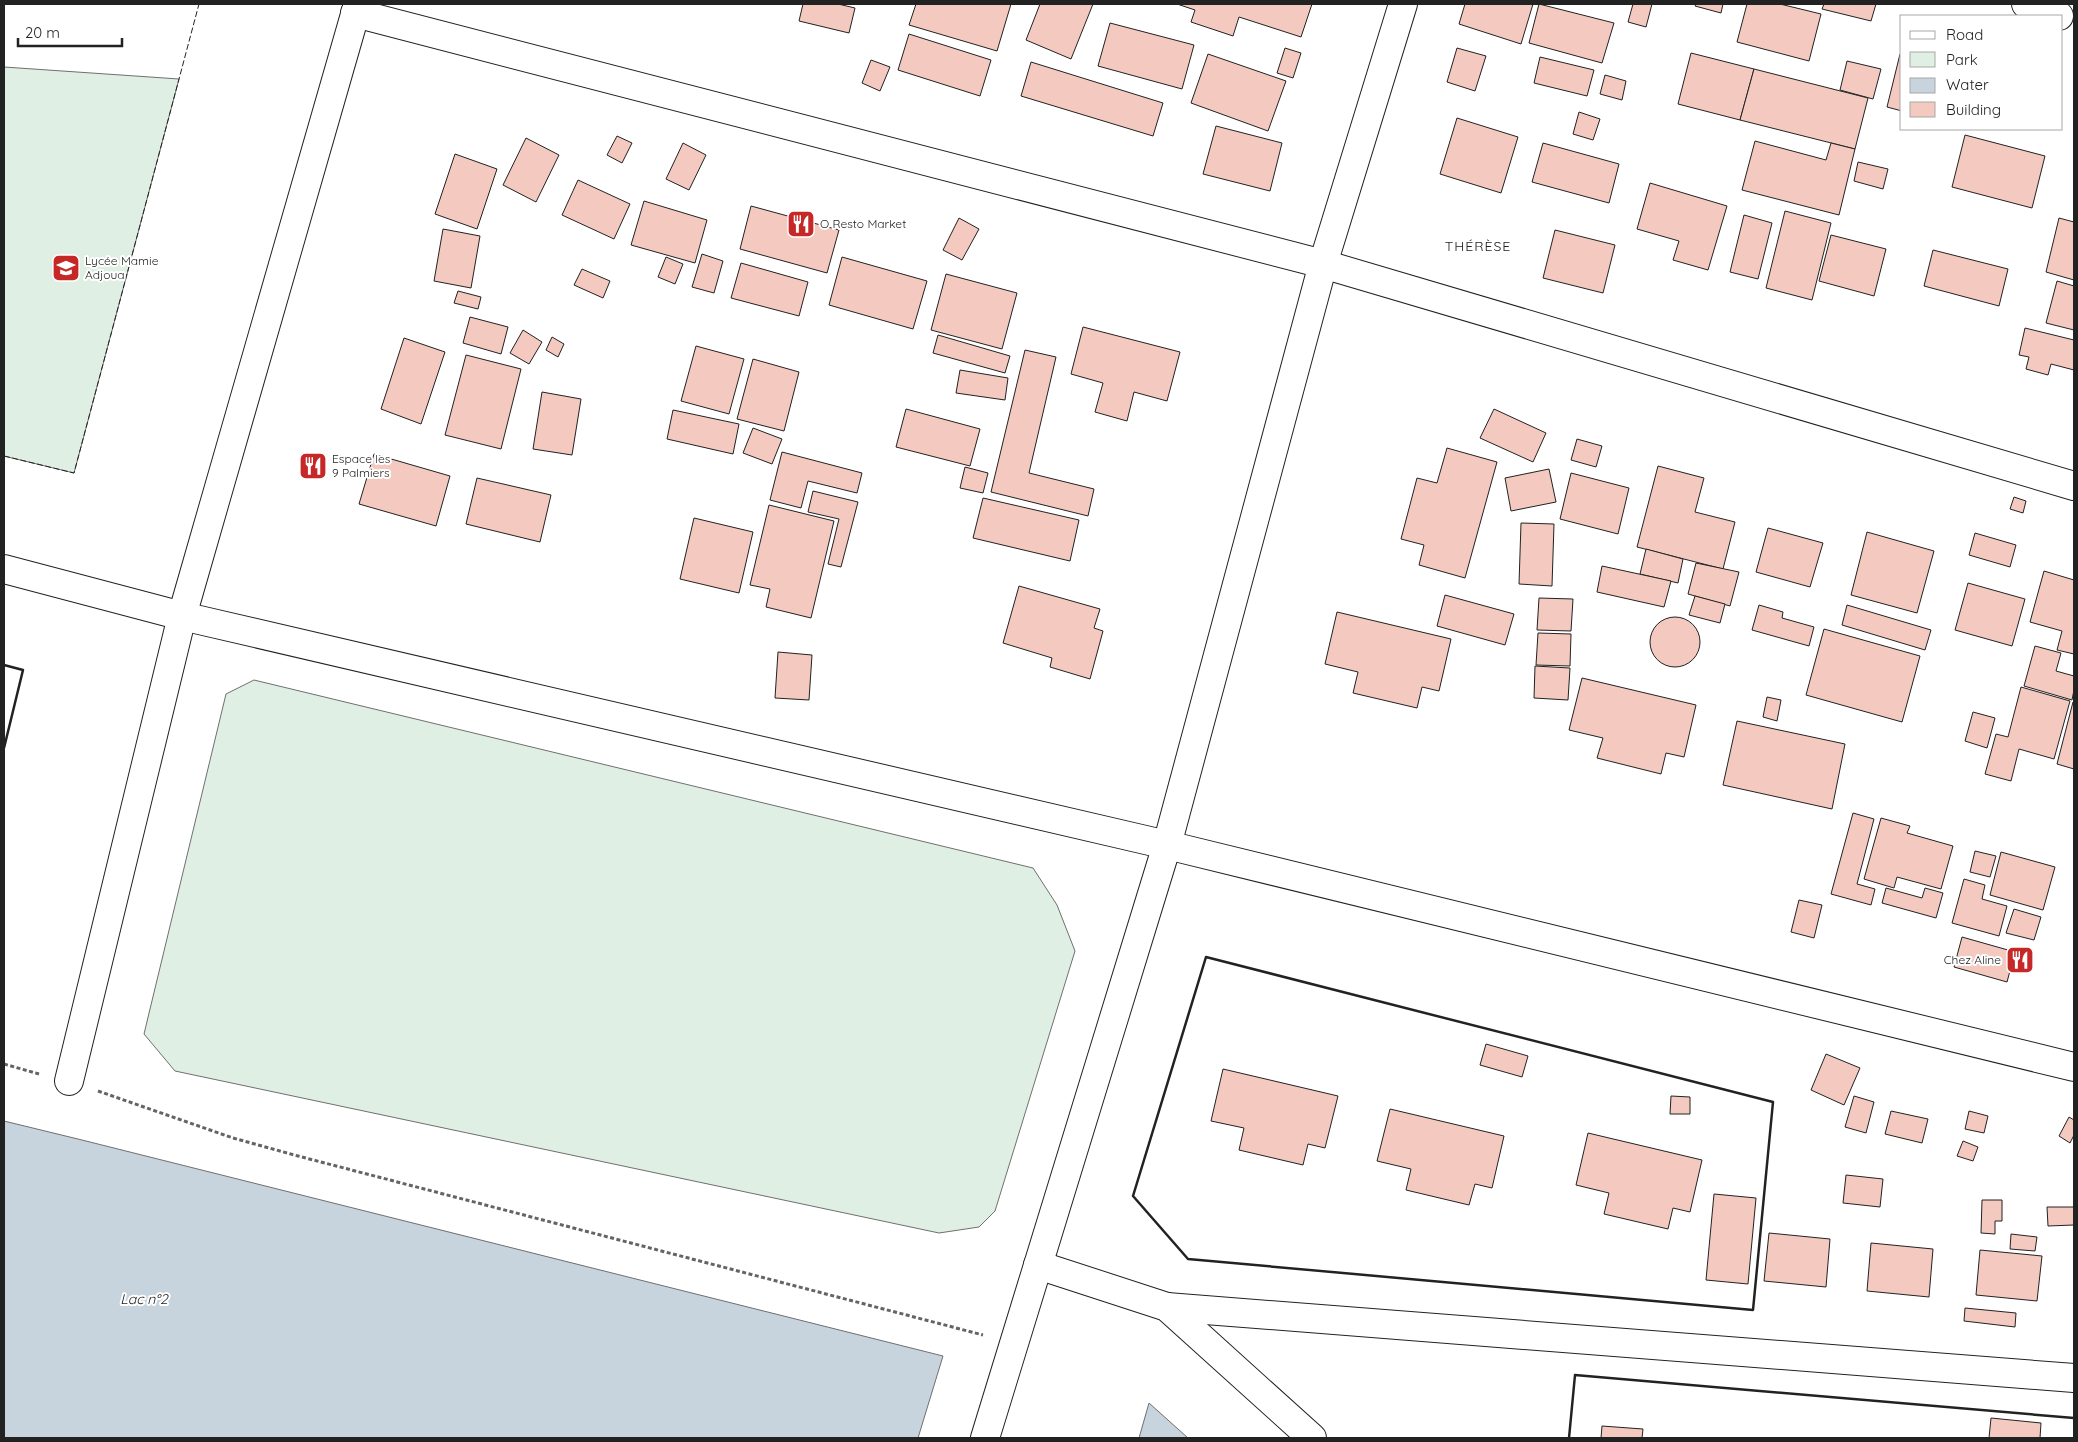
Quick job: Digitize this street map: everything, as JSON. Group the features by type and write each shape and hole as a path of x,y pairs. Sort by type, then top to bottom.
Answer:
{"street":[{"path":"985,1438 1167,845 1323,264 1402,4"},
{"path":"2026,4 2055,15"},
{"path":"68,1081 182,616 357,8 1323,264 2074,486"},
{"path":"4,569 182,616 1167,845 2074,1067"},
{"path":"1038,1265 1167,1307 2074,1378"},
{"path":"1167,1307 1312,1438"}],"path":[{"path":"4,1064 68,1081 233,1138 1014,1344"}],"green space":[{"name":"Lycée Mamie Adjoua","path":"4,67 179,79 74,473 4,456"},
{"path":"254,680 1033,868 1057,905 1075,951 995,1211 979,1227 939,1233 175,1071 144,1034 226,694"}],"water":[{"name":"Lac n°2","path":"4,1121 943,1356 918,1438 4,1438"},
{"path":"1149,1403 1188,1438 1139,1438"}],"building":[{"path":"803,4 838,4 855,8 849,33 799,21"},
{"path":"916,4 1011,4 997,51 909,25"},
{"path":"1040,4 1093,4 1071,59 1026,40"},
{"path":"1177,4 1312,4 1301,37 1239,17 1233,36 1191,22 1195,10"},
{"path":"1465,4 1533,4 1521,44 1459,24"},
{"path":"1539,4 1614,23 1602,63 1529,43"},
{"path":"1633,4 1652,4 1646,27 1628,22"},
{"path":"1696,4 1723,4 1721,13 1695,6"},
{"path":"1747,4 1780,4 1821,14 1809,61 1737,42"},
{"path":"1824,4 1876,4 1871,21 1822,9"},
{"path":"1110,23 1194,45 1182,89 1098,66"},
{"path":"909,34 991,60 980,96 898,70"},
{"path":"1285,48 1301,53 1293,78 1277,73"},
{"path":"1457,48 1486,56 1475,91 1447,82"},
{"path":"1691,53 1754,69 1740,120 1678,104"},
{"path":"1208,54 1286,81 1268,131 1191,103"},
{"path":"1900,54 1900,110 1887,107"},
{"path":"1540,57 1594,70 1587,96 1534,83"},
{"path":"871,60 890,67 880,91 862,83"},
{"path":"1847,61 1881,69 1873,99 1840,90"},
{"path":"1031,62 1163,103 1153,136 1021,96"},
{"path":"1754,69 1868,98 1855,149 1740,120"},
{"path":"1605,75 1626,81 1622,100 1600,94"},
{"path":"1579,112 1600,119 1593,140 1573,134"},
{"path":"1457,118 1518,137 1501,193 1440,174"},
{"path":"1216,126 1282,143 1270,191 1203,174"},
{"path":"1965,135 2045,156 2032,208 1952,187"},
{"path":"617,136 632,143 622,163 607,155"},
{"path":"526,138 559,155 536,202 503,185"},
{"path":"1755,141 1826,160 1831,143 1855,149 1839,215 1742,190"},
{"path":"683,143 706,155 689,190 666,179"},
{"path":"1543,143 1619,164 1609,203 1532,182"},
{"path":"455,154 497,169 477,229 435,214"},
{"path":"1858,162 1888,169 1883,189 1854,181"},
{"path":"578,180 630,204 614,239 562,215"},
{"path":"1650,183 1727,206 1708,270 1673,260 1679,241 1637,229"},
{"path":"644,201 707,220 695,263 631,245"},
{"path":"751,206 839,230 827,273 740,249"},
{"path":"1785,211 1831,223 1812,300 1766,288"},
{"path":"1744,215 1772,223 1758,279 1730,272"},
{"path":"959,218 979,229 962,260 943,250"},
{"path":"2059,218 2074,222 2074,280 2046,272"},
{"path":"443,229 480,236 471,288 434,281"},
{"path":"1555,230 1615,245 1603,293 1543,278"},
{"path":"1831,235 1886,249 1874,296 1819,281"},
{"path":"1933,250 2008,269 1999,306 1924,286"},
{"path":"702,254 723,261 714,293 692,287"},
{"path":"666,257 683,264 675,284 658,277"},
{"path":"842,257 927,281 913,329 829,305"},
{"path":"741,263 808,282 799,316 731,298"},
{"path":"582,269 610,281 603,298 574,285"},
{"path":"946,274 1017,293 1002,349 931,330"},
{"path":"2057,281 2074,286 2074,330 2046,323"},
{"path":"458,291 481,297 478,309 454,303"},
{"path":"470,317 508,327 501,354 463,343"},
{"path":"1083,327 1180,352 1167,401 1134,392 1127,421 1095,412 1103,383 1071,374"},
{"path":"2025,328 2074,340 2074,370 2051,364 2048,375 2026,369 2029,357 2019,355"},
{"path":"523,330 542,342 529,364 510,353"},
{"path":"938,335 1010,356 1005,373 933,353"},
{"path":"552,337 564,344 558,357 546,350"},
{"path":"404,338 445,352 421,424 381,409"},
{"path":"696,346 744,359 729,414 681,401"},
{"path":"1025,350 1056,357 1029,473 1094,489 1088,516 991,492"},
{"path":"466,355 521,369 501,449 445,435"},
{"path":"753,359 799,372 784,431 737,419"},
{"path":"960,370 1008,378 1005,400 956,393"},
{"path":"542,392 581,399 572,455 533,449"},
{"path":"906,409 980,429 970,466 896,447"},
{"path":"1494,409 1546,433 1533,462 1480,438"},
{"path":"673,410 739,424 733,454 667,439"},
{"path":"753,428 782,439 772,464 743,453"},
{"path":"1577,439 1602,446 1596,467 1571,460"},
{"path":"1447,448 1497,462 1465,578 1419,565 1424,545 1401,539 1417,478 1437,483"},
{"path":"782,452 862,473 857,493 808,481 801,508 770,500"},
{"path":"374,454 450,476 436,526 359,504"},
{"path":"1658,466 1704,478 1695,512 1735,522 1723,569 1637,547"},
{"path":"965,467 988,473 983,493 960,488"},
{"path":"1549,469 1556,502 1511,511 1505,478"},
{"path":"1571,473 1629,488 1618,534 1560,519"},
{"path":"477,478 551,495 540,542 466,524"},
{"path":"813,491 858,502 841,567 828,564 839,519 808,512"},
{"path":"2014,497 2026,501 2023,513 2010,509"},
{"path":"983,498 1079,520 1070,561 973,538"},
{"path":"769,505 834,521 811,618 766,607 770,589 750,585"},
{"path":"694,518 753,532 739,593 680,579"},
{"path":"1521,523 1554,524 1552,586 1519,584"},
{"path":"1768,528 1823,543 1810,587 1756,572"},
{"path":"1867,532 1934,551 1917,613 1851,595"},
{"path":"1975,533 2016,545 2010,567 1969,555"},
{"path":"1646,549 1683,559 1678,583 1640,574"},
{"path":"1696,563 1739,572 1730,606 1688,594"},
{"path":"1602,566 1671,581 1664,607 1597,592"},
{"path":"2044,571 2074,580 2074,654 2057,650 2062,631 2030,622"},
{"path":"1968,583 2025,599 2012,646 1955,630"},
{"path":"1019,586 1100,609 1094,628 1103,631 1090,679 1050,667 1052,658 1003,643"},
{"path":"1445,595 1514,614 1505,645 1437,626"},
{"path":"1695,596 1725,604 1720,623 1689,615"},
{"path":"1539,598 1573,599 1571,631 1537,630"},
{"path":"1759,605 1783,612 1782,618 1814,627 1809,646 1752,630"},
{"path":"1847,605 1931,630 1925,650 1842,625"},
{"path":"1337,612 1451,639 1439,691 1422,687 1417,708 1353,693 1358,672 1325,664"},
{"path":"1675,617 1684,619 1695,628 1700,642 1698,651 1689,662 1675,667 1666,665 1655,656 1650,642 1652,633 1661,622"},
{"path":"1824,629 1920,656 1902,722 1806,695"},
{"path":"1538,633 1571,634 1570,666 1536,665"},
{"path":"2035,646 2061,653 2056,671 2074,676 2072,700 2024,686"},
{"path":"778,652 812,655 809,700 775,698"},
{"path":"1535,666 1570,668 1568,700 1534,698"},
{"path":"1582,678 1696,705 1684,757 1666,753 1661,774 1597,758 1603,738 1569,730"},
{"path":"2021,687 2070,701 2054,759 2019,749 2011,781 1985,774 1996,734 2008,737"},
{"path":"1767,697 1781,700 1777,721 1763,717"},
{"path":"2074,702 2074,769 2057,764"},
{"path":"1973,712 1995,718 1987,748 1965,741"},
{"path":"1737,721 1845,744 1832,809 1723,785"},
{"path":"1853,813 1874,819 1857,884 1875,889 1871,905 1831,894"},
{"path":"1881,818 1910,826 1907,833 1953,846 1941,889 1897,877 1894,888 1864,879"},
{"path":"1975,851 1996,856 1990,877 1970,872"},
{"path":"2001,852 2055,867 2043,910 1990,895"},
{"path":"1964,879 1985,885 1982,899 2007,906 1999,936 1952,923"},
{"path":"1886,888 1922,898 1925,888 1943,893 1936,918 1882,903"},
{"path":"1799,900 1822,905 1814,938 1791,932"},
{"path":"2014,909 2041,917 2034,940 2006,933"},
{"path":"1962,937 2015,952 2007,982 1954,967"},
{"path":"1486,1044 1528,1056 1522,1077 1480,1065"},
{"path":"1826,1054 1860,1068 1844,1105 1811,1090"},
{"path":"1223,1069 1338,1096 1325,1148 1308,1144 1303,1165 1239,1150 1244,1128 1211,1121"},
{"path":"1671,1096 1690,1097 1690,1114 1670,1114"},
{"path":"1854,1096 1874,1102 1866,1133 1845,1127"},
{"path":"1390,1109 1504,1136 1492,1188 1475,1184 1469,1205 1406,1190 1411,1169 1377,1161"},
{"path":"1891,1111 1928,1119 1922,1143 1885,1134"},
{"path":"1969,1111 1988,1116 1984,1133 1965,1129"},
{"path":"2069,1117 2074,1120 2074,1135 2070,1143 2059,1136"},
{"path":"1588,1133 1702,1160 1690,1212 1673,1208 1668,1229 1604,1214 1609,1193 1576,1185"},
{"path":"1963,1141 1978,1147 1973,1161 1957,1156"},
{"path":"1846,1175 1883,1179 1880,1207 1843,1203"},
{"path":"1714,1194 1756,1198 1748,1284 1706,1280"},
{"path":"1982,1200 2002,1200 2002,1221 1995,1221 1995,1234 1981,1233"},
{"path":"2047,1207 2074,1207 2074,1225 2048,1226"},
{"path":"1769,1233 1830,1239 1826,1287 1764,1281"},
{"path":"2011,1234 2037,1237 2035,1251 2010,1249"},
{"path":"1871,1243 1933,1249 1929,1297 1867,1291"},
{"path":"1980,1250 2042,1256 2037,1301 1976,1295"},
{"path":"1965,1308 2016,1313 2015,1327 1964,1321"},
{"path":"1991,1418 2041,1423 2040,1438 1989,1438"},
{"path":"1602,1426 1643,1429 1642,1438 1601,1438"}],"fence":[{"path":"4,456 74,473 199,4"}],"wall":[{"path":"4,665 23,670 4,748"},
{"path":"1206,957 1773,1102 1753,1310 1188,1259 1133,1196 1206,957"},
{"path":"1569,1438 1575,1375 2074,1418"}],"place":[{"name":"O Resto Market","path":"801,224"},
{"name":"Lycée Mamie Adjoua","path":"66,268"},
{"name":"Espace les 9 Palmiers","path":"313,466"},
{"name":"Chez Aline","path":"2020,960"}],"district":[{"name":"THÉRÈSE","path":"1478,246"}]}
